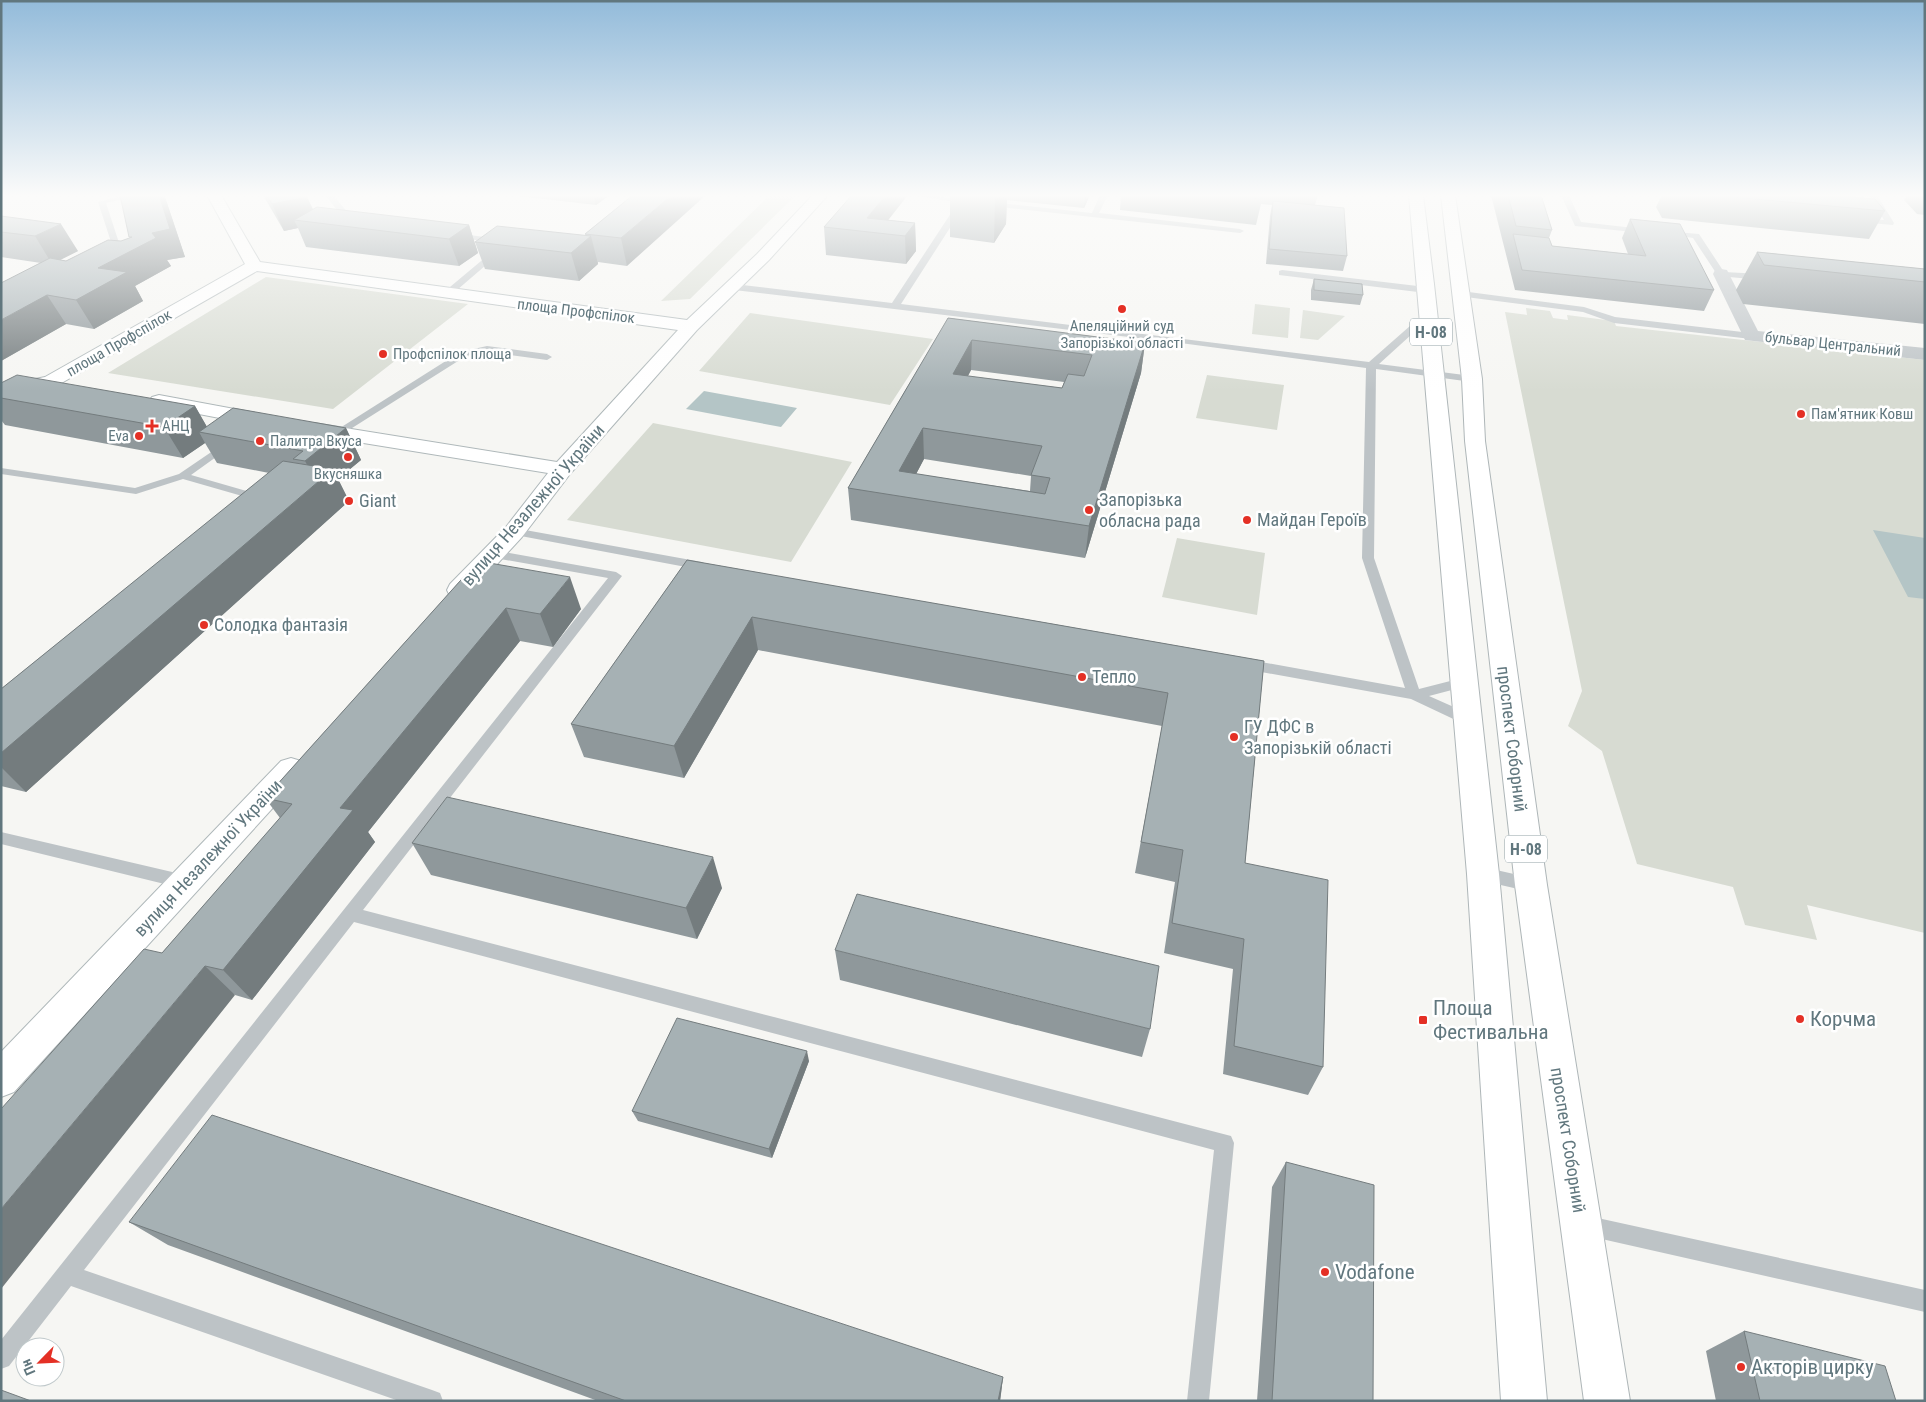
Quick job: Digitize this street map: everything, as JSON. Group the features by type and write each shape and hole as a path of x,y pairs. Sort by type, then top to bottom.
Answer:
{"main road":[{"path":"251,260 254,266"},
{"name":"вулиця Незалежної України","path":"439,612 514,532 562,469 691,326 734,287 759,260"},
{"name":"Н-08","path":"1423,260 1430,313 1433,374 1462,682 1469,720 1483,874 1524,1401"},
{"name":"проспект Соборний","path":"1457,260 1472,379 1475,440 1531,885 1607,1401"},
{"name":"площа Профспілок","path":"52,381 254,266 691,326"},
{"path":"1426,290 1461,294"},
{"path":"1,392 52,381"},
{"name":"площа Профспілок","path":"52,381 80,387"},
{"path":"138,397 249,429 286,424 562,469"},
{"path":"1462,682 1480,673 1501,644"},
{"name":"вулиця Незалежної України","path":"1,1079 309,750"}],"street":[{"name":"бульвар Центральний","path":"1721,274 1751,336 1925,354"}],"lane":[{"path":"447,294 487,260"},
{"path":"895,306 925,260"},
{"path":"1712,260 1721,274 1770,278"},
{"path":"1282,273 1426,290"},
{"path":"734,287 1188,340 1472,379"},
{"path":"1461,294 1584,310 1614,320 1751,336"},
{"path":"1414,696 1368,558 1371,366 1430,313"},
{"path":"337,433 463,354 487,349 548,357"},
{"path":"1,471 136,491 183,476 249,429"},
{"path":"183,476 261,498 246,511"},
{"path":"514,532 720,570"},
{"path":"1,1358 616,576 493,554"},
{"path":"1228,661 1414,696 1469,720"},
{"path":"1414,696 1462,682"},
{"path":"1,838 186,882"},
{"path":"1483,874 1531,885"},
{"path":"351,914 1224,1143 1198,1401"},
{"path":"1580,1224 1925,1301"},
{"path":"66,1274 432,1401"}],"shaded area":[{"path":"703,260 729,260 690,299 661,301"},
{"path":"266,277 468,304 333,409 108,373"},
{"path":"1255,304 1290,308 1288,338 1252,334"},
{"path":"1526,308 1550,311 1553,318 1568,320 1567,315 1614,321 1616,326 1925,360 1925,933 1807,905 1817,940 1745,925 1733,887 1637,864 1602,751 1568,726 1582,691 1505,312 1527,315"},
{"path":"1303,310 1345,316 1318,340 1300,338"},
{"path":"750,313 933,339 890,405 699,371"},
{"path":"1207,375 1284,385 1277,430 1196,418"},
{"path":"704,391 797,408 781,427 686,409"},
{"path":"653,423 852,462 791,562 567,520"},
{"path":"1873,530 1925,538 1925,599 1908,597"},
{"path":"1177,538 1265,553 1257,615 1162,597"}],"building":[{"path":"45,260 113,260 98,268 127,272 76,300 47,295 1,320 1,283"},
{"path":"1520,260 1699,260 1714,290 1522,270"},
{"path":"1762,260 1840,260 1925,269 1925,282 1764,265"},
{"path":"1314,279 1362,284 1363,295 1314,290"},
{"path":"948,318 1145,343 1089,526 848,488","holes":["972,340 1092,355 1084,376 1068,374 1062,388 953,374","923,428 1042,446 1031,475 1050,478 1045,494 899,471"]},
{"path":"17,375 195,406 164,427 1,398 1,383"},
{"path":"233,408 346,428 305,461 293,459 303,451 199,432"},
{"path":"283,461 333,469 1,753 1,689"},
{"path":"687,560 1264,661 1245,863 1328,880 1323,1067 1234,1046 1244,939 1172,923 1183,850 1141,842 1168,693 752,617 674,746 571,724"},
{"path":"478,561 570,577 540,614 506,608 340,808 353,810 223,970 205,966 1,1209 1,1109 144,949 162,953 292,804 265,798"},
{"path":"447,797 713,857 686,908 412,843"},
{"path":"857,894 1159,966 1150,1029 835,950"},
{"path":"677,1018 807,1051 769,1149 632,1111"},
{"path":"212,1115 1003,1377 998,1401 626,1401 129,1222"},
{"path":"1286,1162 1374,1185 1373,1401 1272,1401"},
{"path":"1744,1331 1885,1366 1896,1401 1760,1401"},
{"path":"1,1390 31,1401 1,1401"}],"place":[{"name":"Апеляційний суд Запорізької області","path":"1122,309"},
{"name":"Профспілок площа","path":"383,354"},
{"name":"Пам'ятник Ковш","path":"1801,414"},
{"name":"АНЦ","path":"152,426"},
{"name":"Eva","path":"139,436"},
{"name":"Палитра Вкуса","path":"260,441"},
{"name":"Вкусняшка","path":"348,457"},
{"name":"Giant","path":"349,501"},
{"name":"Запорізька обласна рада","path":"1089,510"},
{"name":"Майдан Героїв","path":"1247,520"},
{"name":"Солодка фантазія","path":"204,625"},
{"name":"Тепло","path":"1082,677"},
{"name":"ГУ ДФС в Запорізькій області","path":"1234,737"},
{"name":"Корчма","path":"1800,1019"},
{"name":"Площа Фестивальна","path":"1423,1020"},
{"name":"Vodafone","path":"1325,1272"},
{"name":"Акторів цирку","path":"1741,1367"}]}
